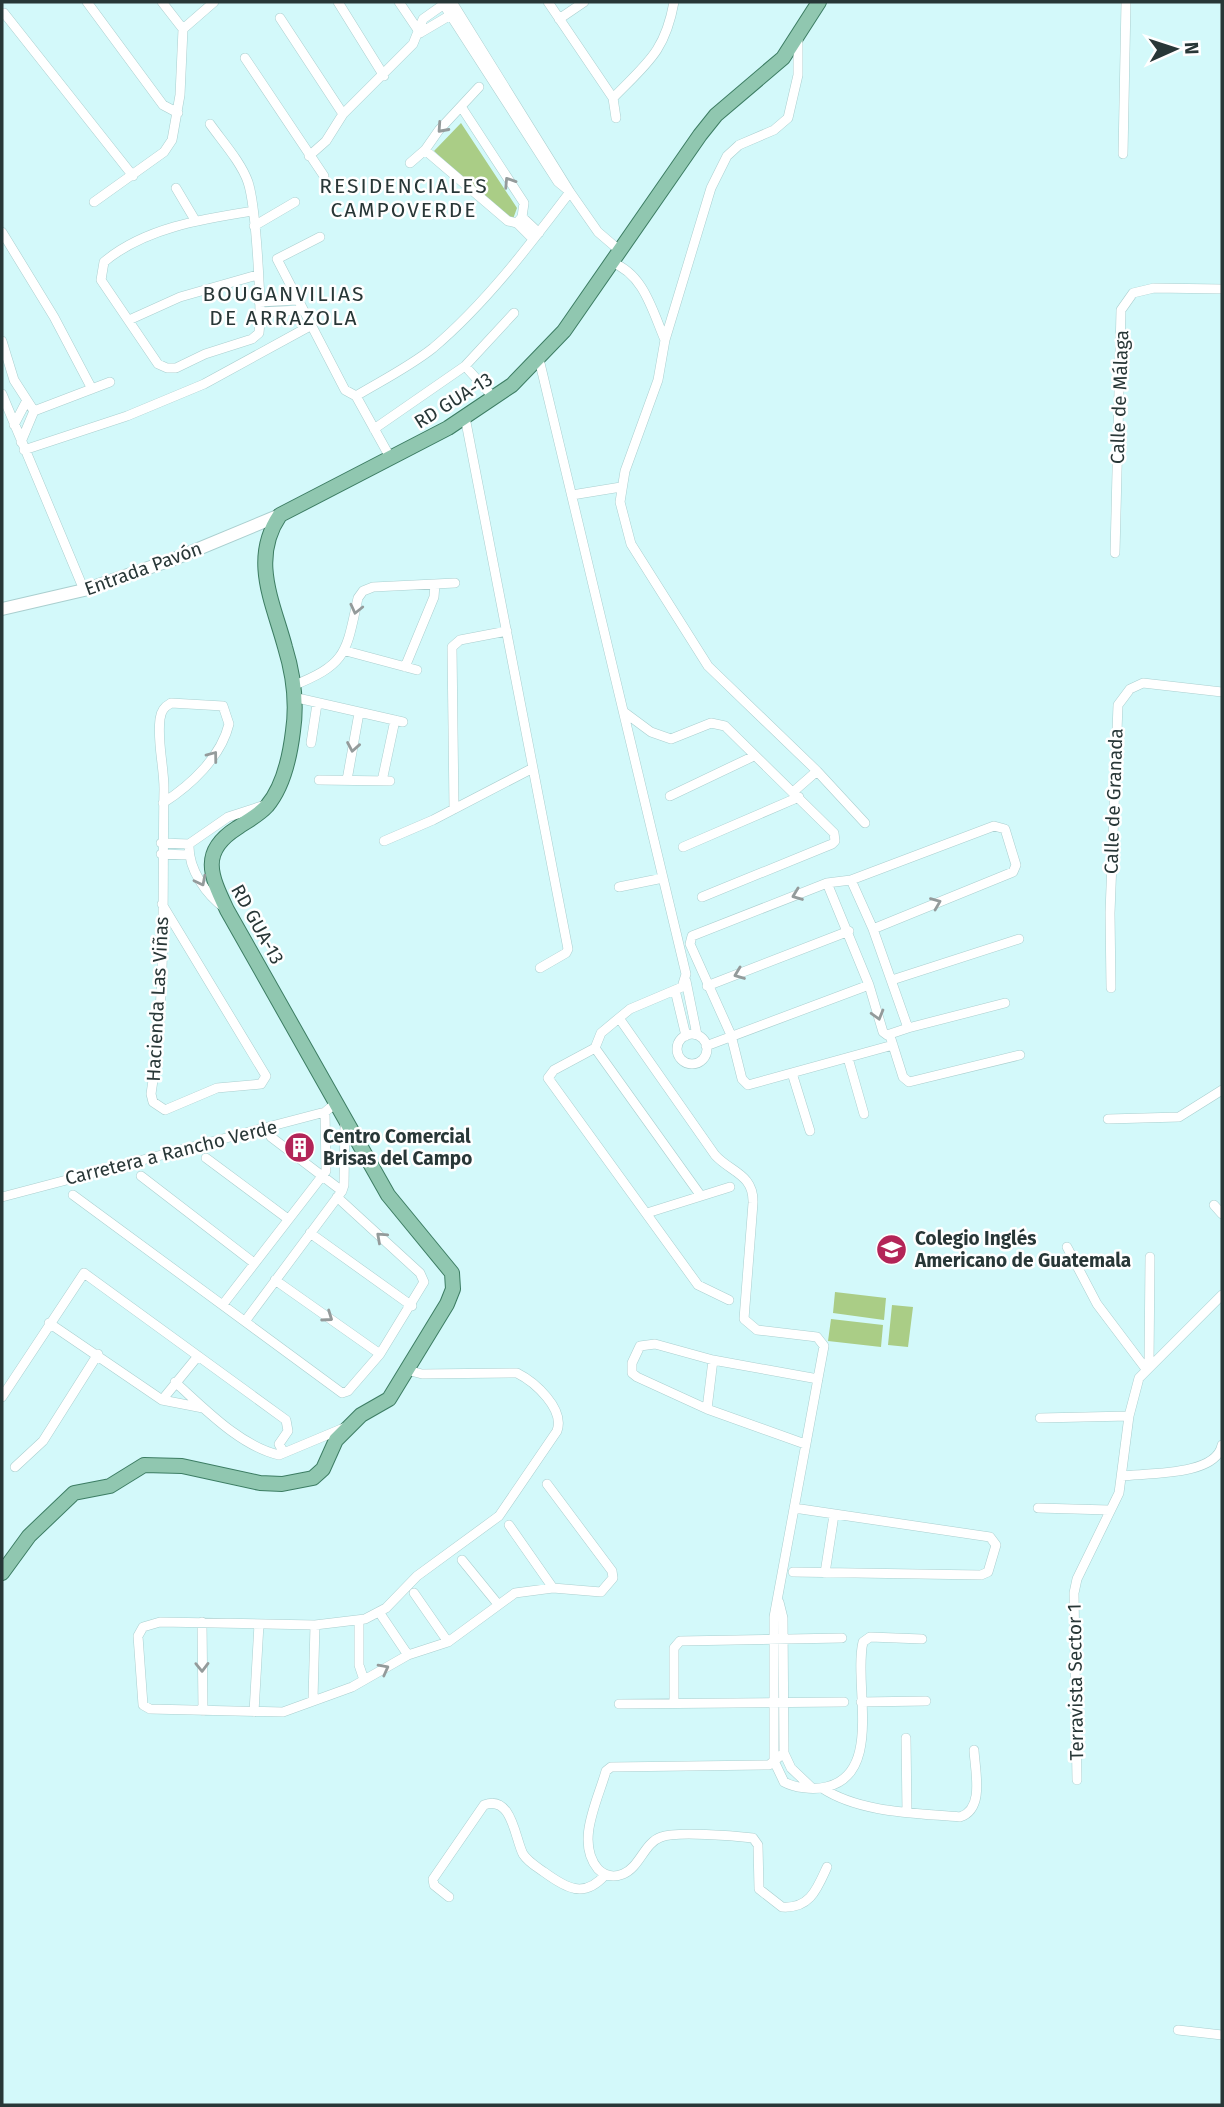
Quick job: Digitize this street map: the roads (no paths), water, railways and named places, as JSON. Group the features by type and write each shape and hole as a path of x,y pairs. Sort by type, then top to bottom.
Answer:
{"main road":[{"name":"RD GUA-13","path":"2,1573 29,1536 74,1493 110,1486 144,1465 182,1466 260,1483 282,1484 313,1478 323,1469 336,1440 350,1426 389,1399 447,1304 453,1290 452,1273 388,1195 341,1107 226,910 213,880 213,854 228,833 269,803 286,768 291,745 293,691 289,661 267,592 264,571 267,540 280,515 391,459 465,417 494,398 539,359 564,331 655,195 716,115 772,70 798,39 820,2"}],"street":[{"path":"86,2 163,105 178,113"},
{"path":"94,202 164,152 176,127 183,29 162,2"},
{"path":"183,29 214,2"},
{"path":"338,2 384,76"},
{"path":"400,2 420,33"},
{"path":"548,2 613,98 616,118"},
{"path":"559,19 584,2"},
{"path":"613,98 657,54 669,31 674,2"},
{"path":"1123,154 1126,2"},
{"path":"309,156 326,141 343,114 384,76 420,33 449,6 570,192 615,256 638,281 665,340"},
{"path":"4,13 133,176"},
{"path":"281,18 343,114"},
{"path":"798,39 798,75 788,118 774,130 739,145 727,156 711,188 665,340 658,380 621,487 622,517 631,544 689,640 714,674 817,771 865,823"},
{"path":"245,58 324,176"},
{"path":"410,163 425,150 439,130 479,87"},
{"path":"462,108 524,203 519,220"},
{"path":"210,124 248,183 253,212 259,333 252,339 167,368 158,364 101,279 102,265 106,259 142,240 195,220 253,212"},
{"path":"425,150 508,221 519,220 536,236"},
{"path":"176,188 195,220"},
{"path":"356,396 433,347 536,236 570,192"},
{"path":"254,226 295,202"},
{"path":"2,232 54,317 92,389"},
{"path":"320,237 277,259 345,390 356,396 391,459"},
{"path":"130,320 180,297 257,275"},
{"name":"Calle de Málaga","path":"1115,553 1121,310 1133,293 1154,288 1222,289"},
{"path":"259,307 299,305"},
{"path":"374,429 465,366 514,313"},
{"path":"23,446 127,416 204,384 310,326"},
{"path":"2,341 10,372 34,411 23,446"},
{"path":"539,359 663,878 697,1035 706,1046"},
{"path":"465,366 494,398"},
{"path":"34,411 110,382"},
{"path":"2,394 84,590"},
{"path":"14,425 27,400"},
{"path":"465,417 568,949 566,953 540,968"},
{"path":"572,495 621,487"},
{"name":"Entrada Pavón","path":"2,609 84,590 174,559 280,515"},
{"path":"319,780 386,781 399,721 317,704 293,691 329,668 346,651 358,598 363,591 373,587 455,583"},
{"path":"405,667 434,597 435,584"},
{"path":"454,809 452,647 460,640 507,631"},
{"path":"346,651 417,670"},
{"name":"Calle de Granada","path":"1111,988 1118,705 1130,689 1143,683 1222,692"},
{"name":"Hacienda Las Viñas","path":"162,904 267,1076 261,1084 216,1088 165,1110 153,1102 151,1094 161,989 163,803 159,722 161,711 176,703 223,706 229,724 217,754 176,795 163,803"},
{"path":"311,743 317,704"},
{"path":"624,712 651,732 671,739 711,723 720,723 834,833 835,841 702,897"},
{"path":"347,780 359,713"},
{"path":"670,796 754,756"},
{"path":"384,841 533,768"},
{"path":"683,847 796,794 817,771"},
{"path":"161,843 189,844 228,817 269,803"},
{"path":"873,929 1013,872 1016,865 1004,829 994,826 851,880 827,883 692,936 690,947 731,1035 744,1083 752,1085 893,1045"},
{"path":"189,844 188,855 212,900 226,910"},
{"path":"161,854 188,855"},
{"path":"619,887 663,878"},
{"path":"851,880 873,929 908,1028"},
{"path":"827,883 849,931 883,1032 890,1034 1004,1003"},
{"path":"707,986 849,931"},
{"path":"892,979 1019,939"},
{"path":"686,981 676,990 630,1009 601,1033 595,1048 554,1070 548,1078 698,1285 729,1300"},
{"path":"706,1046 869,985"},
{"path":"676,990 686,1036"},
{"path":"619,1018 715,1155 725,1166 743,1175 751,1185 753,1203 744,1319 757,1330 822,1340 818,1379 774,1617 778,1640 774,1760 778,1774 784,1782 797,1787 822,1788 838,1798 907,1812 960,1817 971,1811 976,1801 974,1751"},
{"path":"890,1034 903,1076 909,1082 1020,1055"},
{"path":"697,1035 686,1036 681,1040 677,1052 685,1063 698,1063 703,1060 706,1046"},
{"path":"595,1048 701,1196"},
{"path":"848,1058 864,1114"},
{"path":"792,1073 810,1131"},
{"path":"1108,1119 1179,1117 1222,1090"},
{"path":"224,1303 324,1173 326,1112 341,1107 345,1172 339,1194 246,1320"},
{"name":"Carretera a Rancho Verde","path":"2,1197 326,1112"},
{"path":"73,1195 224,1303 339,1392 348,1391 380,1354 412,1306 423,1284 421,1273 339,1194 324,1173 271,1137"},
{"path":"206,1158 288,1219"},
{"path":"324,1173 345,1172"},
{"path":"141,1176 254,1263"},
{"path":"647,1213 730,1187"},
{"path":"1213,1205 1222,1214"},
{"path":"310,1233 412,1306"},
{"path":"1066,1247 1097,1304 1147,1367"},
{"path":"1147,1367 1150,1257"},
{"path":"2,1397 83,1273 286,1420 288,1431 279,1444 284,1453"},
{"path":"275,1280 380,1354"},
{"name":"Terravista Sector 1","path":"1077,1780 1074,1593 1079,1573 1119,1493 1129,1416 1137,1383 1147,1367 1222,1295"},
{"path":"49,1323 162,1400 205,1409"},
{"path":"805,1444 706,1409 637,1377 632,1373 632,1363 637,1350 645,1344 655,1344 713,1360 818,1379"},
{"path":"15,1467 43,1441 98,1354"},
{"path":"162,1400 198,1356"},
{"path":"706,1409 713,1360"},
{"path":"407,1370 428,1374 517,1373 556,1409 560,1422 504,1511 417,1576 379,1612 359,1621 315,1625 160,1622 143,1627 138,1636 143,1705 150,1709 283,1712 352,1687 408,1655 448,1642 497,1603 515,1593 553,1588 601,1592 613,1578 612,1571 547,1484"},
{"path":"175,1382 205,1409 251,1443 272,1453 284,1453 350,1426"},
{"path":"1040,1418 1129,1416"},
{"path":"1122,1476 1206,1466 1217,1457 1222,1445"},
{"path":"793,1508 990,1537 996,1545 988,1572 981,1575 793,1572"},
{"path":"1038,1508 1109,1510"},
{"path":"825,1573 834,1515"},
{"path":"509,1525 553,1588"},
{"path":"462,1560 497,1603"},
{"path":"414,1593 448,1642"},
{"path":"379,1612 408,1655"},
{"path":"359,1621 359,1665 364,1680"},
{"path":"202,1622 203,1711"},
{"path":"254,1712 259,1624"},
{"path":"313,1699 315,1625"},
{"path":"822,1788 843,1780 858,1762 862,1740 865,1640 873,1637 922,1639"},
{"path":"674,1703 674,1648 677,1642 842,1638"},
{"path":"862,1702 926,1701"},
{"path":"619,1704 844,1702"},
{"path":"778,1703 784,1753 791,1768 812,1787"},
{"path":"906,1738 907,1812"},
{"path":"605,1875 588,1849 588,1834 606,1771 611,1767 769,1765 784,1753"},
{"path":"449,1897 434,1885 433,1879 488,1803 497,1804 512,1821 526,1858 564,1887 576,1890 588,1888 605,1875 618,1875 628,1871 651,1843 664,1836 753,1838 758,1845 759,1889 782,1907 789,1908 811,1898 827,1867"},
{"path":"1178,2030 1222,2035"}],"place":[{"name":"Centro Comercial Brisas del Campo","path":"300,1147"},
{"name":"Colegio Inglés Americano de Guatemala","path":"892,1249"}],"district":[{"name":"RESIDENCIALES CAMPOVERDE","path":"404,198"},
{"name":"BOUGANVILIAS DE ARRAZOLA","path":"284,306"}]}
